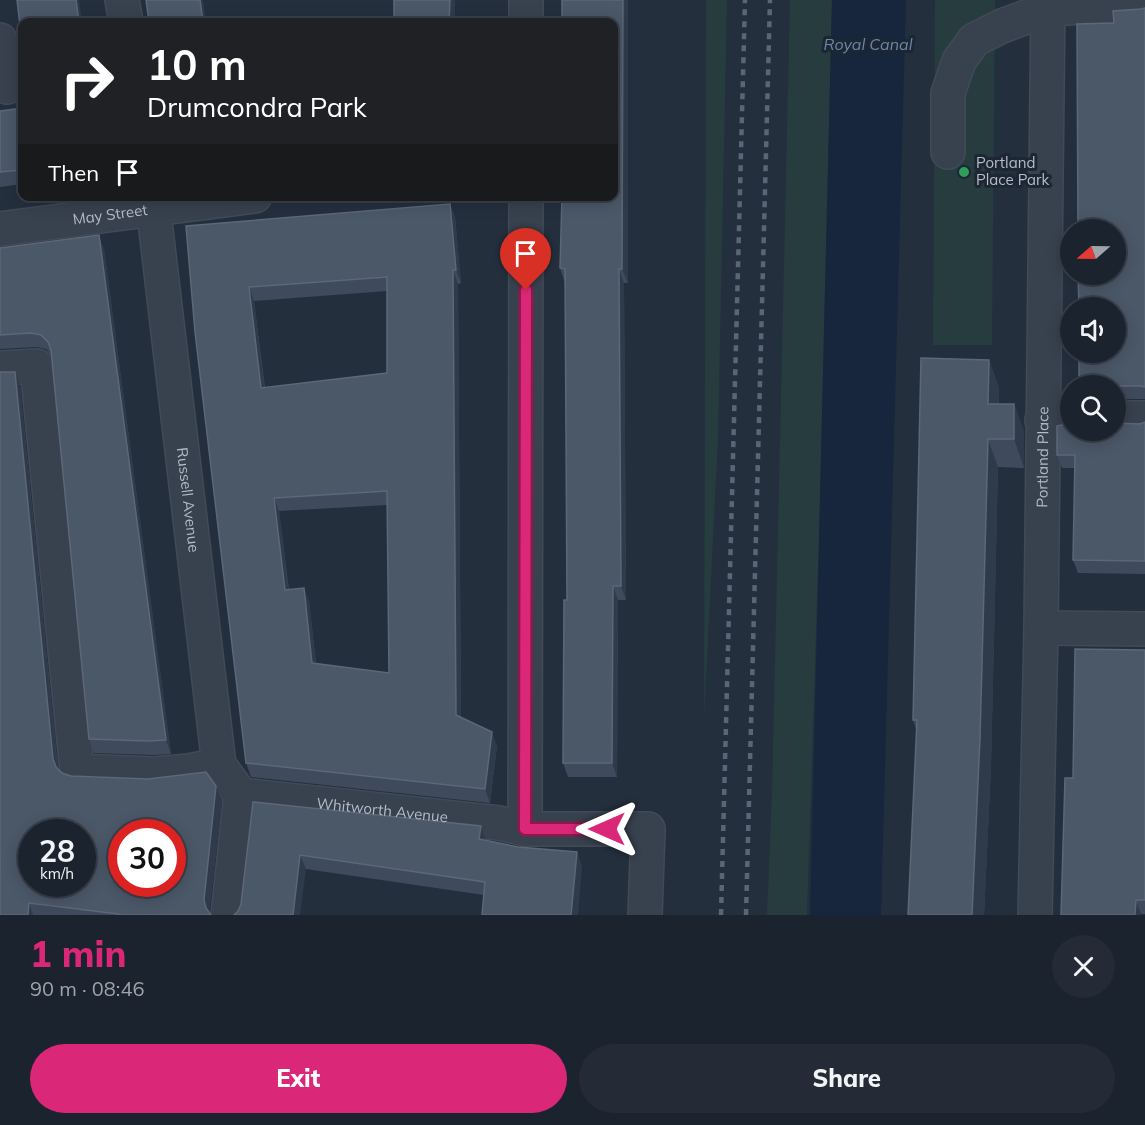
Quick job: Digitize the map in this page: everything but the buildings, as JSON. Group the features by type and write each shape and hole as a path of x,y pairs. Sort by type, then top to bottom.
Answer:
{"street":[{"path":"122,0 125,18"},
{"path":"526,0 526,18"},
{"path":"948,152 948,93 959,61 974,40 1048,5 1145,4"},
{"name":"Portland Place","path":"1035,915 1041,628 1057,420 1048,5"},
{"path":"0,40 10,88"},
{"name":"May Street","path":"0,230 153,204 191,201"},
{"path":"525,829 526,201"},
{"name":"Russell Avenue","path":"153,204 219,765 241,795"},
{"path":"0,368 37,366 77,771 154,774 189,771 219,765"},
{"path":"1126,418 1145,418"},
{"path":"1041,628 1145,629"},
{"path":"228,915 241,795"},
{"name":"Whitworth Avenue","path":"241,795 488,822 525,829 648,829 645,915"}],"green space":[{"path":"706,0 727,0 718,440 704,719"},
{"path":"790,0 832,0 819,538 807,915 767,915 772,792"},
{"name":"Portland Place Park","path":"935,0 995,0 992,345 933,345"}],"water":[{"name":"Royal Canal","path":"832,0 906,0 881,915 810,915"}],"railway":[{"path":"721,915 745,0"},
{"path":"746,915 770,0"}],"place":[{"name":"Portland Place Park","path":"964,172"}],"route":[{"path":"526,290 525,829 607,829"}]}
